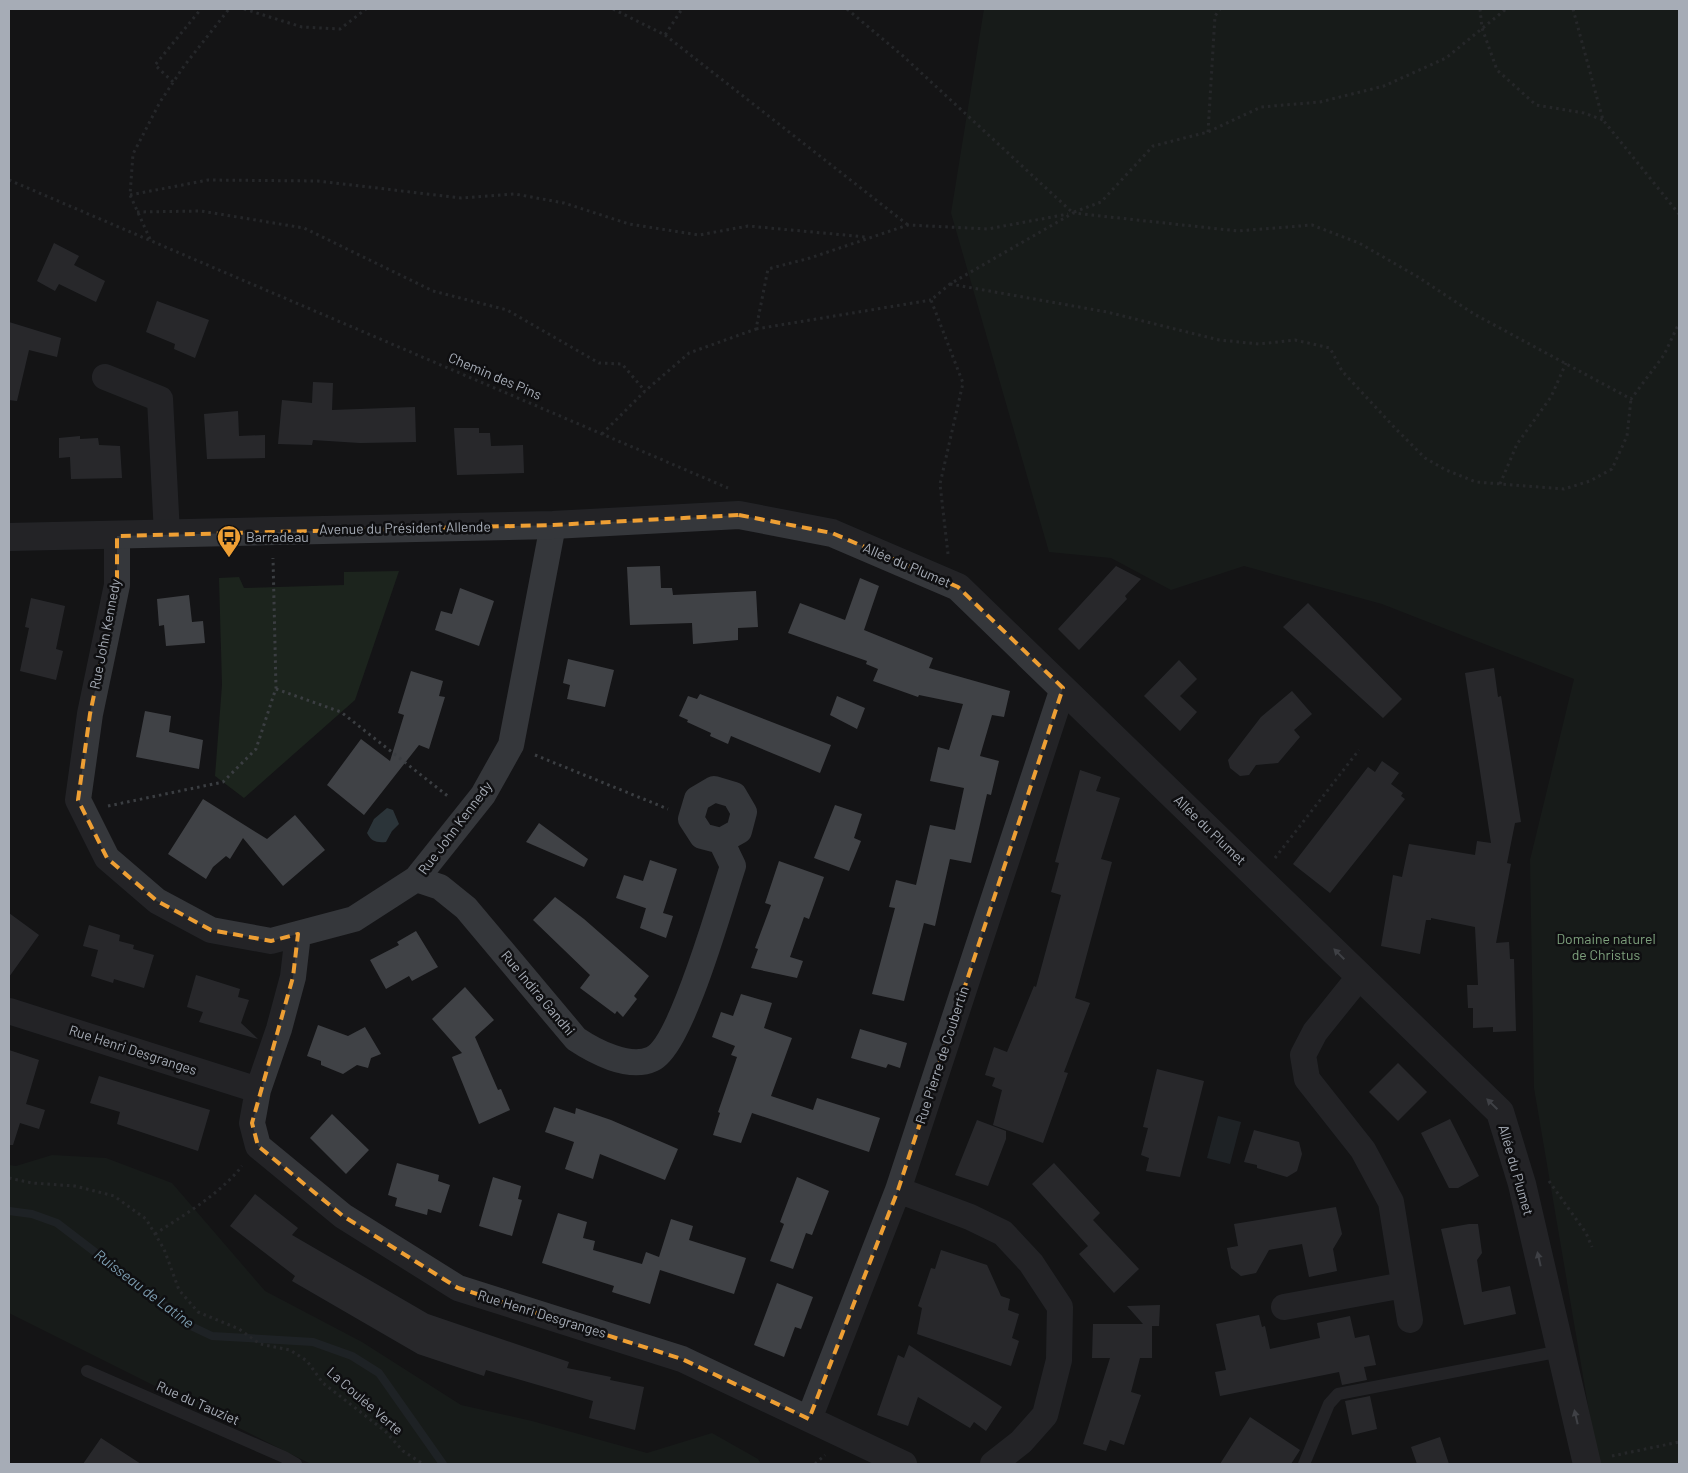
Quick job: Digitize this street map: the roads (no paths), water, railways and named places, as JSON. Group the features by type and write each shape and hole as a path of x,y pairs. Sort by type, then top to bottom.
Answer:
{"street":[{"path":"105,377 160,399 167,534"},
{"name":"Allée du Plumet","path":"553,525 739,515 832,533 958,587 1500,1112 1522,1184 1587,1462"},
{"name":"Avenue du Président Allende","path":"9,537 553,525"},
{"name":"Rue John Kennedy","path":"117,536 117,585 90,714 78,800 107,858 156,901 212,930 272,941 354,919 416,879 483,795 511,745 553,525"},
{"name":"Rue Pierre de Coubertin","path":"809,1419 898,1190 1063,688"},
{"path":"714,789 734,795 744,812 739,831 721,842 702,836 691,819 697,799 714,789"},
{"name":"Rue Indira Gandhi","path":"416,879 440,887 466,908 576,1039 595,1052 630,1062 652,1059 670,1040 686,1006 733,866 721,842"},
{"path":"258,1090 293,977 298,934"},
{"path":"1360,976 1315,1032 1303,1055 1307,1079 1363,1150 1390,1202 1410,1320"},
{"name":"Rue Henri Desgranges","path":"9,1011 258,1090 252,1122 258,1146 342,1216 458,1288 682,1359 904,1464"},
{"path":"898,1190 970,1217 1003,1233 1032,1263 1060,1307 1060,1360 1046,1415 1021,1442 993,1464"},
{"path":"1284,1307 1404,1285"}],"lane":[{"path":"1304,1464 1329,1404 1338,1394 1561,1351"},
{"name":"Rue du Tauziet","path":"87,1371 284,1456 296,1464"}],"waterway":[{"name":"Ruisseau de Latine","path":"9,1211 32,1214 57,1223 193,1327 212,1336 313,1342 352,1356 379,1373 443,1464"}],"place":[{"name":"Barradeau","path":"229,558"}],"park label":[{"name":"Domaine naturel de Christus","path":"1606,948"}]}
